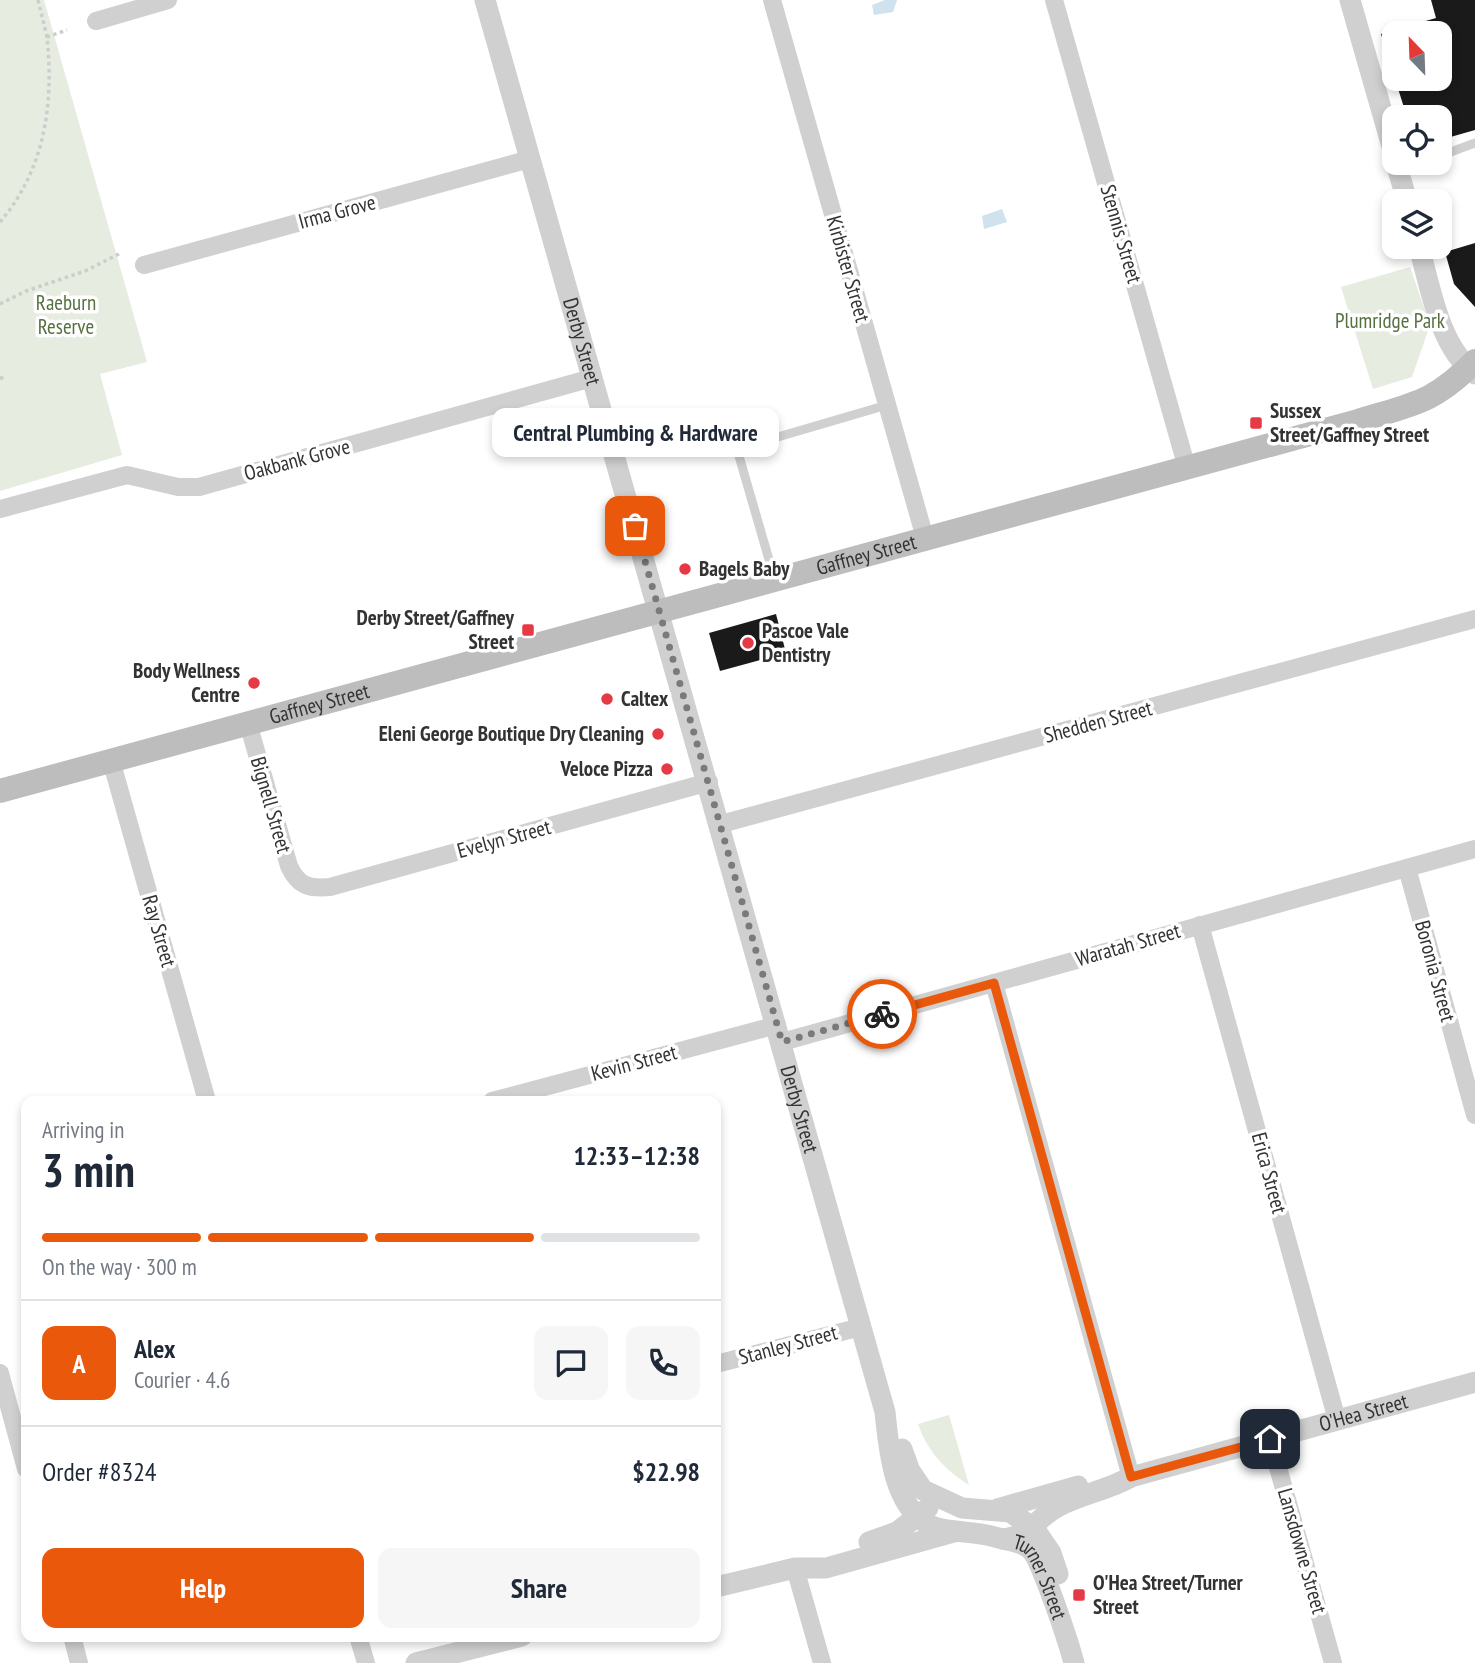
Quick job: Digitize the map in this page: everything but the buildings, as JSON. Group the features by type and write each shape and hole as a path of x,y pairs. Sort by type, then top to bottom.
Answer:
{"main road":[{"name":"Gaffney Street","path":"0,791 1428,400 1473,368"}],"street":[{"path":"96,21 168,0"},
{"name":"Derby Street","path":"485,0 709,782 885,1412 897,1480 918,1516"},
{"name":"Kirbister Street","path":"772,0 925,538"},
{"name":"Stennis Street","path":"1054,0 1187,468"},
{"path":"1349,0 1382,114"},
{"name":"Irma Grove","path":"144,265 530,159"},
{"path":"1423,259 1446,335 1473,368"},
{"name":"Oakbank Grove","path":"0,509 127,475 178,487 199,486 592,378"},
{"name":"Shedden Street","path":"720,824 1475,619"},
{"name":"Bignell Street","path":"248,723 289,866 299,883"},
{"name":"Ray Street","path":"111,760 206,1096"},
{"name":"Evelyn Street","path":"299,883 312,888 330,887 709,782"},
{"name":"Waratah Street","path":"779,1033 994,983 1475,849"},
{"name":"Boronia Street","path":"1407,868 1475,1115"},
{"name":"Erica Street","path":"1200,925 1337,1420"},
{"path":"994,983 1131,1477"},
{"name":"Kevin Street","path":"516,1096 779,1033"},
{"name":"Stanley Street","path":"721,1363 861,1326"},
{"path":"0,1373 21,1451"},
{"name":"O'Hea Street","path":"1002,1539 1021,1536 1061,1504 1112,1488 1131,1477 1475,1382"},
{"name":"Derby Street","path":"885,1412 916,1482 934,1497 962,1508 997,1509"},
{"name":"Lansdowne Street","path":"1270,1439 1333,1663"},
{"name":"O'Hea Street","path":"997,1509 1110,1477 1131,1477"},
{"path":"721,1586 795,1568 822,1555 888,1537 926,1509 942,1504 962,1508"},
{"name":"Turner Street","path":"997,1509 1010,1512 1034,1528 1051,1553 1062,1587 1066,1631"},
{"path":"918,1516 938,1528 960,1531"},
{"path":"795,1568 826,1568 960,1531"},
{"name":"Turner Street","path":"960,1531 1020,1543 1036,1555 1066,1631 1074,1663"},
{"path":"795,1568 822,1663"},
{"path":"74,1642 79,1663"},
{"path":"360,1642 366,1663"},
{"path":"416,1663 498,1642"}],"lane":[{"path":"1452,152 1475,144"},
{"path":"774,579 737,449 887,405"}],"path":[{"path":"0,222 29,178 45,129 51,72 47,37 38,0"},
{"path":"47,37 67,30"},
{"path":"0,304 26,291 85,271 119,254"},
{"path":"0,378 7,378"}],"green space":[{"name":"Raeburn Reserve","path":"0,0 44,0 147,362 100,374 122,455 0,491"},
{"name":"Plumridge Park","path":"1410,267 1430,325 1412,377 1373,389 1341,287"},
{"path":"949,1415 969,1485 938,1459 918,1424"}],"water":[{"path":"885,0 897,0 893,12 874,15 872,5"},
{"path":"1002,209 1007,222 984,229 982,216"}],"way so far":[{"path":"635,526 782,1042 882,1014"}],"place":[{"name":"Sussex Street/Gaffney Street","path":"1256,423"},
{"name":"Central Plumbing & Hardware","path":"635,526"},
{"name":"Bagels Baby","path":"685,569"},
{"name":"Derby Street/Gaffney Street","path":"528,630"},
{"name":"Pascoe Vale Dentistry","path":"748,643"},
{"name":"Body Wellness Centre","path":"254,683"},
{"name":"Caltex","path":"607,699"},
{"name":"Eleni George Boutique Dry Cleaning","path":"658,734"},
{"name":"Veloce Pizza","path":"667,769"},
{"name":"O'Hea Street/Turner Street","path":"1079,1595"}],"route":[{"path":"882,1014 994,983 1131,1477 1270,1439"}]}
